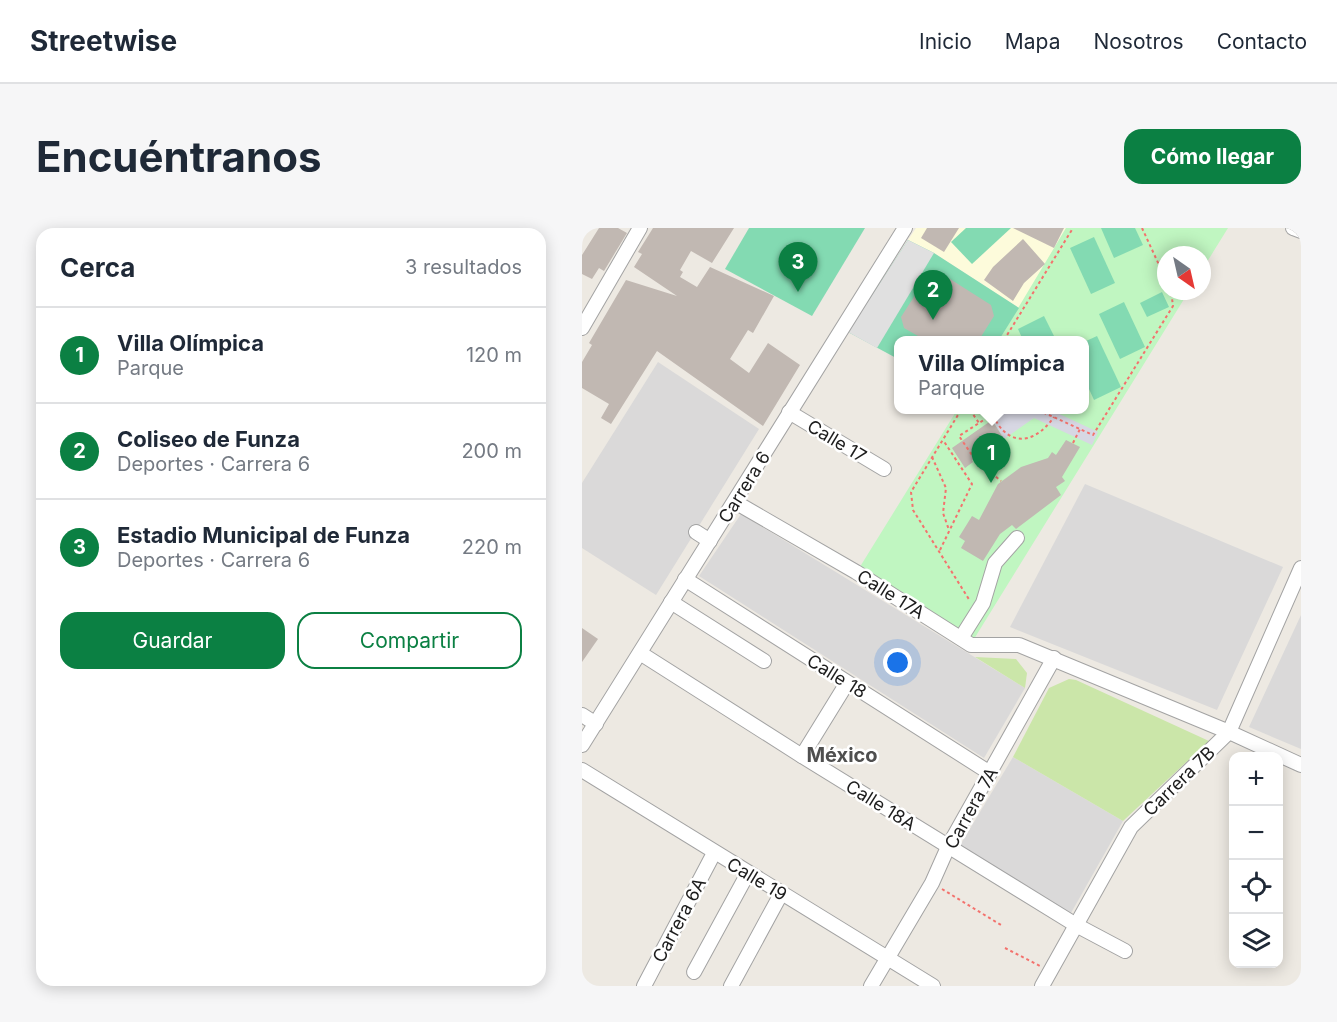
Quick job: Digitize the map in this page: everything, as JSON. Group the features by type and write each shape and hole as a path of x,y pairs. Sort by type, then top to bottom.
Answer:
{"street":[{"path":"582,328 640,228"},
{"name":"Carrera 6","path":"582,745 906,228"},
{"path":"1293,228 1301,231"},
{"name":"Calle 17","path":"789,412 884,470"},
{"name":"Calle 17A","path":"735,502 977,646 1013,644 1054,658 1301,765"},
{"path":"696,532 710,541"},
{"path":"961,638 983,603 995,563 1017,538"},
{"name":"Carrera 7B","path":"1042,986 1114,852 1131,827 1229,732 1301,568"},
{"name":"Calle 18","path":"685,579 990,773"},
{"path":"671,602 764,661"},
{"name":"Calle 18A","path":"640,653 948,847 1076,925 1125,951"},
{"name":"Carrera 7A","path":"872,986 932,883 948,847 1054,658"},
{"path":"802,756 847,683"},
{"path":"582,715 596,724"},
{"name":"Calle 19","path":"582,770 933,986"},
{"name":"Carrera 6A","path":"644,986 714,853"},
{"path":"694,972 748,873"},
{"path":"731,986 781,894"}],"path":[{"path":"1006,336 1073,228"},
{"path":"1142,228 1157,260"},
{"path":"1047,414 1093,435 1173,306 1172,300"},
{"path":"959,414 911,492 910,499 913,510 972,603"},
{"path":"973,414 979,423"},
{"path":"1001,481 974,458 959,436 993,414 1001,431 1014,438 1022,439 1039,433 1054,417"},
{"path":"1073,444 1080,429"},
{"path":"940,551 972,484 942,440"},
{"path":"932,457 946,488 943,513 950,531"},
{"path":"932,883 1001,925"},
{"path":"1005,948 1050,972"}],"shaded area":[{"path":"916,228 1066,228 1019,308 934,253 908,240"},
{"path":"908,240 934,253 877,348 848,332"},
{"path":"658,362 759,429 656,595 582,548 582,483"},
{"path":"988,414 1060,414 1098,432 1092,445 1034,418 1004,439"},
{"path":"1085,484 1283,567 1217,710 1010,627"},
{"path":"741,514 1025,688 984,758 699,576"},
{"path":"1301,615 1301,749 1249,727"},
{"path":"1013,757 1123,821 1071,913 959,847"}],"green space":[{"path":"749,228 865,228 812,316 725,269"},
{"path":"966,228 1011,228 972,264 951,242"},
{"path":"1066,228 1228,228 1211,255 1211,246 1157,246 1157,300 1183,300 974,639 858,570 955,414 1089,414 1089,336 1001,336"},
{"path":"1101,228 1135,228 1143,245 1114,258"},
{"path":"1094,237 1115,283 1091,294 1070,248"},
{"path":"908,240 934,253 1019,308 1002,336 894,336 894,357 848,332"},
{"path":"1157,294 1157,300 1166,300 1169,307 1147,317 1140,303"},
{"path":"1124,302 1145,347 1120,359 1099,314"},
{"path":"1044,316 1054,336 1021,336 1018,329"},
{"path":"1097,336 1121,387 1094,400 1089,389 1089,340"},
{"path":"975,657 1016,659 1027,673 1025,688"},
{"path":"1069,679 1076,680 1209,741 1123,821 1013,757 1049,688"}],"building":[{"path":"599,228 618,228 627,233 604,271 599,268 592,279 582,274 582,255"},
{"path":"653,228 734,228 712,263 691,251 680,270 683,272 680,277 697,287 710,267 774,296 753,333 748,330 730,359 749,373 768,343 800,365 763,426 657,351 611,424 601,418 609,404 582,388 582,362 592,345 589,343 626,280 677,296 634,267 642,254 638,252"},
{"path":"927,228 959,228 944,252 921,238"},
{"path":"1013,228 1064,228 1054,248"},
{"path":"1023,239 1045,264 1024,283 1013,301 984,280 993,267"},
{"path":"939,272 991,305 994,316 982,336 918,336 904,328 901,317 928,275"},
{"path":"992,420 1004,439 972,460 973,462 965,468 952,448"},
{"path":"1066,440 1080,447 1062,477 1065,481 1056,487 1061,495 1016,529 1012,525 1000,534 983,561 961,548 965,541 959,537 972,516 979,520 998,484 1021,467 1048,458 1052,452 1056,455"},
{"path":"582,628 598,639 582,662"}],"place":[{"name":"Estadio Municipal de Funza","path":"798,292"},
{"name":"Coliseo de Funza","path":"933,320"},
{"name":"Villa Olímpica","path":"991,483"}],"district":[{"name":"México","path":"842,755"}]}
